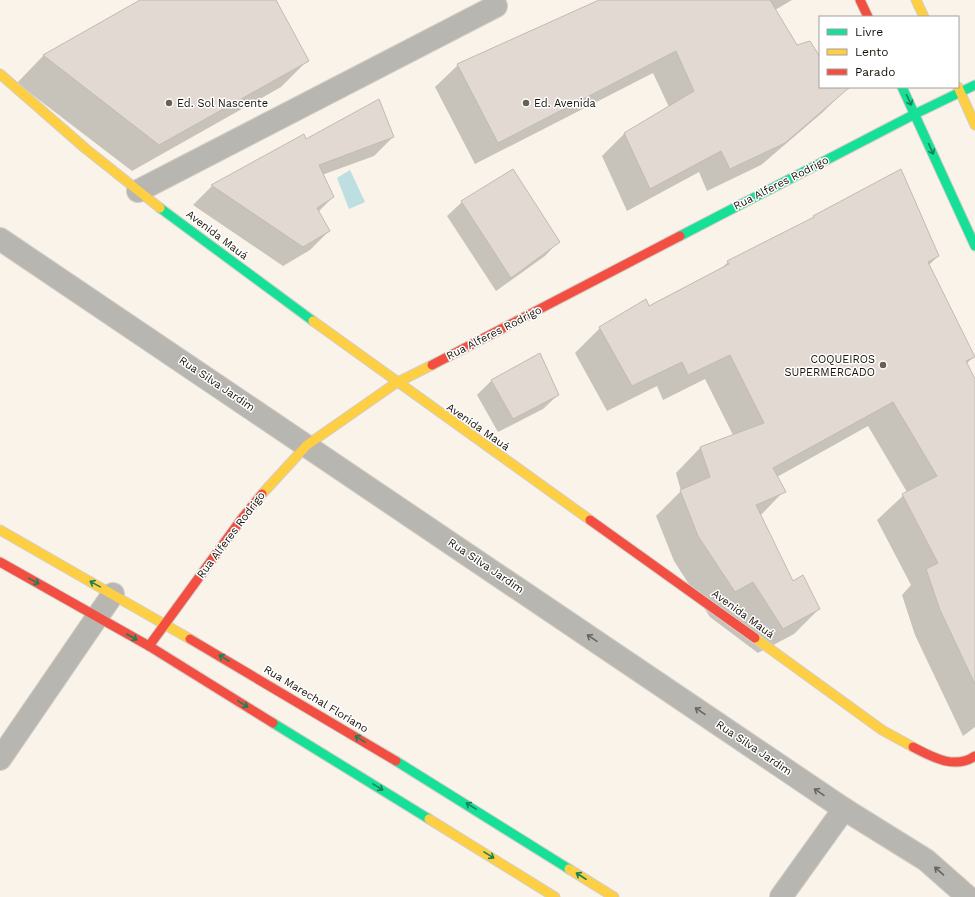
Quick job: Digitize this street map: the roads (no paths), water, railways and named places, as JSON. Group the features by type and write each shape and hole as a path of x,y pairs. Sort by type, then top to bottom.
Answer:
{"street":[{"path":"860,0 868,16"},
{"path":"916,0 924,16"},
{"path":"138,191 496,6"},
{"name":"Avenida Mauá","path":"0,74 76,141 138,191 396,383 477,441 581,512 882,730 917,751 948,761 964,762 975,756"},
{"name":"Rua Alferes Rodrigo","path":"149,646 244,517 275,478 307,445 396,383 915,114 959,89 975,85"},
{"path":"902,88 975,246"},
{"path":"959,89 975,125"},
{"name":"Rua Silva Jardim","path":"0,239 844,809 926,860 968,897"},
{"name":"Rua Marechal Floriano","path":"0,530 166,624 371,751 468,804 614,897"},
{"path":"0,562 149,646 360,771 555,897"},
{"path":"0,759 113,594"},
{"path":"780,897 844,809"}],"water":[{"path":"350,170 365,202 349,209 337,178"}],"place":[{"name":"Ed. Sol Nascente","path":"169,103"},
{"name":"Ed. Avenida","path":"526,103"},
{"name":"COQUEIROS SUPERMERCADO","path":"883,365"}]}
